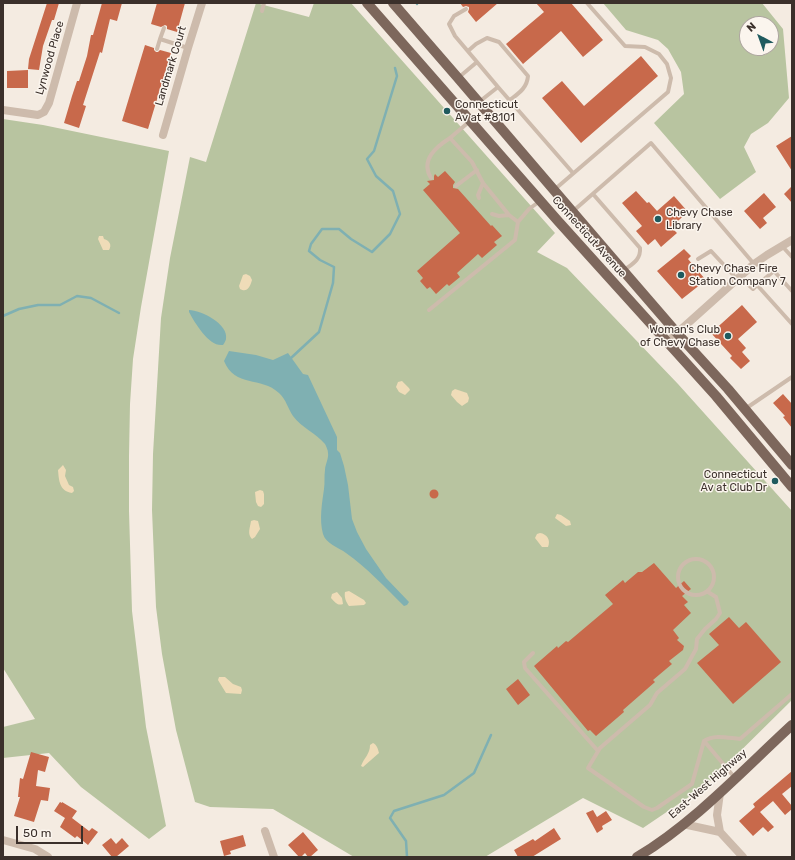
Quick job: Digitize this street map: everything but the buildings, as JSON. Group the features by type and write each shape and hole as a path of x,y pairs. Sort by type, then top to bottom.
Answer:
{"main road":[{"name":"Connecticut Avenue","path":"368,3 540,200 716,396 792,486"},
{"name":"Connecticut Avenue","path":"393,3 792,465"},
{"name":"East-West Highway","path":"637,857 683,824 720,793 792,725"}],"street":[{"name":"Lynwood Place","path":"3,110 38,115 44,112 49,103 77,3"},
{"name":"Landmark Court","path":"163,135 202,3"},
{"path":"667,342 754,264 792,240"},
{"path":"720,793 717,815 720,832 743,857"},
{"path":"683,824 720,832"},
{"path":"265,831 274,857"},
{"path":"3,840 34,849 48,857"}],"lane":[{"path":"262,11 264,3"},
{"path":"554,190 668,92 671,78 667,64 659,54 646,47 625,46 587,3"},
{"path":"466,9 454,16 449,24 455,36 573,173"},
{"path":"157,49 164,28"},
{"path":"468,51 476,44 487,38 499,42 528,76 527,84 520,93 510,100"},
{"path":"160,39 188,48"},
{"path":"458,78 477,62"},
{"path":"479,102 498,86"},
{"path":"431,178 428,168 428,158 432,151 439,144 450,138 470,120"},
{"path":"450,138 472,162 483,183 509,215 518,222"},
{"path":"572,212 651,143 754,264"},
{"path":"456,186 477,170"},
{"path":"478,198 478,194 483,183"},
{"path":"593,194 640,248 641,254 638,259 623,271"},
{"path":"429,310 515,240 518,222 529,209 540,200"},
{"path":"492,214 499,216 509,215"},
{"path":"782,246 792,257"},
{"path":"698,259 711,251 738,278 753,289 774,271 792,291"},
{"path":"757,285 792,324"},
{"path":"640,311 650,302"},
{"path":"745,409 792,377"},
{"path":"697,559 703,560 711,566 714,572 715,580 713,586 708,592 696,596 689,595 680,586 678,579 679,572 683,565 688,561 697,559"},
{"path":"708,592 716,597 720,613 697,639 696,649 685,669 656,693 650,705 600,748 588,768 644,807 652,810 692,784 704,741 715,737 740,739 792,694"},
{"path":"533,653 524,662 525,668 598,752"},
{"path":"704,741 735,778"}],"green space":[{"path":"256,3 309,17 314,3 351,3 555,233 537,252 567,268 678,384 792,511 792,700 705,786 643,828 583,798 485,857 354,857 273,809 210,807 195,802 176,730 162,654 156,607 152,510 153,454 161,318 170,258 190,157 206,162"},
{"path":"603,3 762,3 772,16 739,16 739,56 779,56 779,24 783,29 789,98 768,123 751,134 744,147 756,172 720,199 654,123 684,94 681,72 668,49 658,40 626,30"},
{"path":"3,119 43,125 169,151 141,307 133,359 130,404 129,511 132,611 146,727 166,826 149,839 81,787 49,753 3,758 3,727 35,719 3,668"}],"sand":[{"path":"99,236 103,236 104,239 109,242 109,250 103,250 98,239"},
{"path":"246,274 250,276 252,280 248,289 242,290 239,286 243,275"},
{"path":"402,381 410,390 405,395 399,392 396,387 398,382"},
{"path":"455,389 467,393 469,398 468,402 462,406 451,395 452,391"},
{"path":"63,465 66,470 65,476 69,485 73,487 74,491 72,493 64,490 60,484 58,470"},
{"path":"260,490 263,491 264,494 264,504 261,507 258,506 256,502 255,492"},
{"path":"557,514 570,521 571,525 566,526 555,518"},
{"path":"251,521 258,521 260,529 252,539 249,531"},
{"path":"540,533 548,538 548,547 542,547 535,538 537,534"},
{"path":"349,591 364,600 366,603 364,605 349,606 345,592"},
{"path":"337,592 342,598 343,604 338,604 331,598 332,594"},
{"path":"219,677 225,677 233,684 241,687 241,694 226,693 218,680"},
{"path":"373,743 378,749 379,753 363,767 361,766 368,753 370,745"}],"water":[{"path":"189,310 207,315 219,323 226,333 226,340 223,345 218,345 213,342 203,333"},
{"path":"229,351 256,355 273,360 288,353 303,374 308,375 337,437 337,450 340,453 344,466 352,519 357,532 366,549 386,578 409,602 407,605 404,606 376,578 346,553 329,543 323,534 321,517 325,468 328,455 325,444 297,420 279,393 272,388 241,379 235,375 224,361"}],"waterway":[{"path":"291,358 319,332 333,283 334,267 320,260 309,251 311,244 322,229 339,229 351,239 372,252 390,234 400,214 393,191 376,176 367,159 374,151 397,76 395,68"},
{"path":"3,316 19,309 38,305 60,305 77,296 91,298 119,313"},
{"path":"407,857 406,841 390,818 394,811 444,795 474,773 491,735"}],"place":[{"name":"Connecticut Av at #8101","path":"447,111"},
{"name":"Chevy Chase Library","path":"658,219"},
{"name":"Chevy Chase Fire Station Company 7","path":"681,275"},
{"name":"Woman's Club of Chevy Chase","path":"728,336"},
{"name":"Connecticut Av at Club Dr","path":"775,481"}]}
